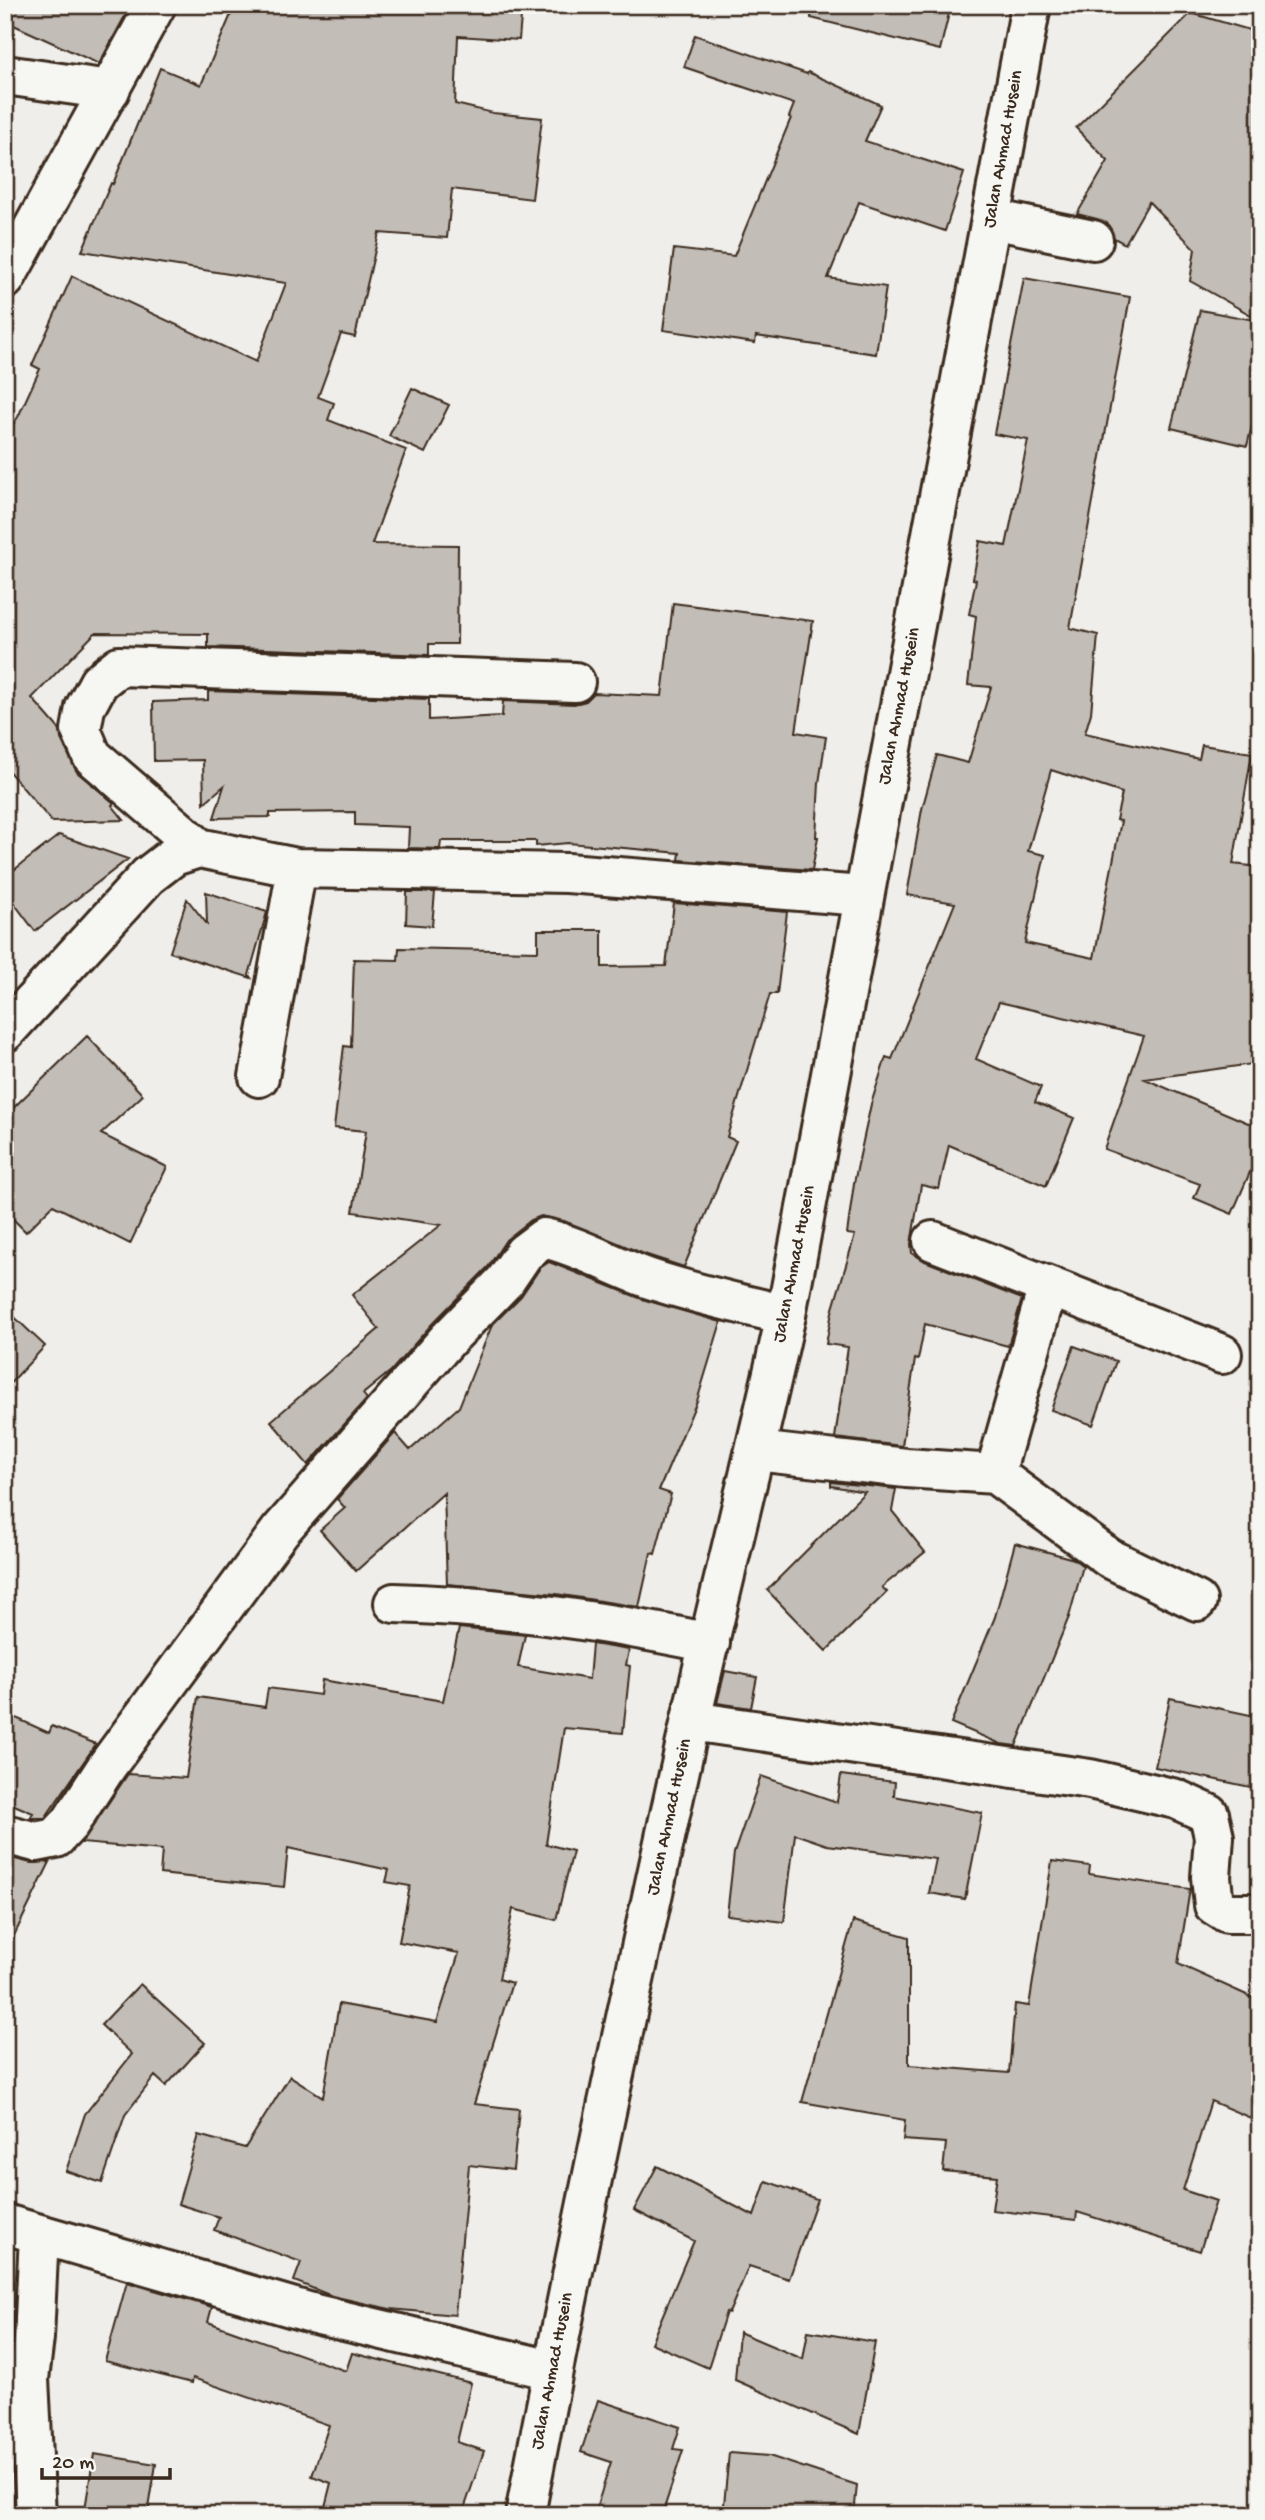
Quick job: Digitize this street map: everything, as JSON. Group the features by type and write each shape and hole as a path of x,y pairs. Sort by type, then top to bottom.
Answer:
{"street":[{"path":"5,279 156,5"},
{"name":"Jalan Ahmad Husein","path":"525,2515 552,2370 691,1721 786,1315 1031,5"},
{"path":"5,75 110,90"},
{"path":"992,219 1093,240"},
{"path":"575,682 119,666 99,682 85,708 81,730 92,756 199,848 297,868 568,873 863,896"},
{"path":"5,1032 148,876 174,856 199,848"},
{"path":"259,1077 297,868"},
{"path":"5,1834 36,1842 55,1838 70,1823 107,1766 281,1531 448,1339 505,1281 524,1252 544,1238 574,1245 601,1260 649,1279 786,1315"},
{"path":"933,1241 1222,1354"},
{"path":"995,1474 1048,1286"},
{"path":"756,1451 906,1468 995,1474 1109,1558 1197,1601"},
{"path":"394,1603 466,1605 531,1612 633,1626 710,1643"},
{"path":"691,1721 1090,1779 1176,1799 1209,1814 1214,1837 1214,1905 1227,1913 1260,1913"},
{"path":"36,2515 29,2379 34,2327 22,2229 315,2314 552,2370"}],"building":[{"path":"5,5 131,5 99,64 5,21"},
{"path":"235,5 522,5 519,40 458,36 455,104 493,113 542,118 532,199 452,189 447,238 379,233 355,337 341,334 318,397 334,403 328,420 406,450 372,544 458,545 457,644 429,644 429,655 208,647 208,634 95,633 32,698 60,730 61,739 77,772 114,803 112,805 124,820 52,822 5,767 5,436 18,417 40,369 32,365 72,276 256,362 286,283 82,251 111,183 113,184 160,68 201,85"},
{"path":"812,5 951,5 940,50 811,18"},
{"path":"1191,13 1260,33 1260,320 1190,281 1195,249 1149,202 1125,244 1114,238 1107,223 1077,214 1108,161 1076,128"},
{"path":"695,35 807,74 808,72 881,105 865,141 964,173 945,231 859,202 828,278 886,287 876,354 756,336 755,343 663,330 674,249 734,256 791,118 789,117 794,104 684,67"},
{"path":"1024,278 1130,297 1070,628 1098,635 1091,713 1085,733 1199,759 1202,745 1252,753 1233,864 1260,867 1260,1063 1145,1079 1260,1128 1260,1149 1232,1214 1194,1198 1200,1184 1104,1149 1144,1036 999,1002 976,1059 1041,1087 1035,1102 1074,1118 1046,1186 949,1145 939,1189 921,1185 911,1244 912,1253 925,1261 1022,1299 1008,1346 925,1324 918,1360 915,1359 902,1446 835,1438 848,1347 826,1344 832,1312 855,1235 847,1234 854,1183 871,1104 886,1057 892,1059 955,903 907,895 922,809 937,755 968,763 991,687 968,685 976,616 969,614 976,580 973,579 980,541 1006,546 1028,440 994,434","holes":["1051,770 1122,793 1116,820 1121,821 1094,958 1025,943 1045,855 1028,851"]},
{"path":"1200,310 1260,321 1260,394 1247,446 1171,428"},
{"path":"412,388 449,405 425,453 389,436"},
{"path":"673,603 813,621 796,732 826,737 819,783 818,837 812,870 679,860 680,853 568,843 536,846 536,841 441,841 440,849 408,848 409,827 355,825 355,812 270,813 270,817 214,818 224,786 204,803 203,760 154,761 153,702 208,700 208,691 429,699 429,720 502,716 503,701 574,704 586,701 594,693 662,696"},
{"path":"59,835 128,859 35,931 5,891 5,877"},
{"path":"206,892 267,912 249,975 251,978 170,952 187,899 207,924"},
{"path":"407,892 435,892 432,926 406,924"},
{"path":"674,903 787,912 777,994 770,994 727,1137 736,1141 684,1267 644,1254 564,1221 541,1216 531,1220 506,1240 488,1267 391,1371 363,1394 367,1399 308,1465 271,1421 379,1329 352,1295 441,1225 353,1212 366,1131 334,1128 344,1046 351,1047 354,959 398,960 399,948 538,951 538,930 602,930 602,967 666,966"},
{"path":"87,1036 143,1095 101,1134 167,1167 130,1244 53,1205 26,1232 5,1211 5,1116"},
{"path":"549,1262 642,1299 721,1322 697,1401 659,1490 671,1494 655,1554 651,1553 639,1607 556,1594 447,1584 444,1493 356,1571 320,1530 345,1508 337,1499 395,1433 410,1450 459,1407 492,1325 521,1296 540,1268"},
{"path":"5,1308 45,1346 5,1389"},
{"path":"1074,1346 1116,1361 1093,1425 1051,1410"},
{"path":"831,1482 896,1489 892,1511 925,1552 882,1587 887,1592 826,1651 767,1590 865,1492 831,1486"},
{"path":"1015,1543 1074,1559 1083,1566 1069,1617 1016,1746 1001,1744 951,1723 995,1617"},
{"path":"459,1628 525,1635 518,1667 589,1679 592,1644 629,1650 626,1665 630,1666 623,1733 564,1728 546,1844 573,1851 556,1920 513,1909 499,1979 512,1983 474,2104 519,2109 513,2170 469,2165 455,2315 390,2309 332,2296 294,2281 301,2262 214,2230 219,2217 178,2204 198,2135 245,2148 290,2076 323,2097 339,2004 437,2022 459,1953 399,1942 410,1886 386,1882 389,1870 288,1848 284,1887 160,1874 162,1850 81,1843 128,1774 186,1778 198,1697 265,1707 268,1688 320,1695 322,1680 443,1701"},
{"path":"725,1671 757,1677 751,1708 717,1703"},
{"path":"1170,1698 1260,1717 1260,1789 1155,1767"},
{"path":"5,1713 49,1733 52,1726 96,1744 45,1818 30,1818 33,1813 5,1801"},
{"path":"841,1775 895,1782 894,1796 982,1813 965,1899 929,1893 936,1859 827,1845 795,1834 784,1922 727,1915 734,1853 761,1776 837,1802"},
{"path":"11,1858 31,1863 50,1862 5,1954 5,1869"},
{"path":"1052,1861 1090,1866 1089,1874 1190,1889 1178,1964 1260,2001 1260,2122 1211,2101 1183,2190 1216,2201 1200,2251 1077,2212 1076,2220 992,2210 997,2176 943,2171 946,2143 903,2140 905,2120 802,2102 853,1921 909,1937 909,2065 1009,2073 1015,2004 1029,2006"},
{"path":"140,1984 205,2043 166,2086 155,2076 125,2115 102,2183 66,2171 85,2114 132,2054 101,2025"},
{"path":"657,2166 754,2216 766,2181 817,2199 789,2279 749,2266 729,2313 726,2312 708,2368 651,2343 694,2241 634,2210"},
{"path":"127,2282 212,2307 208,2322 346,2371 352,2353 471,2383 457,2442 484,2451 462,2515 323,2515 331,2483 312,2476 329,2425 193,2378 192,2383 105,2361"},
{"path":"808,2331 875,2342 859,2434 735,2380 739,2332 803,2359"},
{"path":"598,2400 680,2427 673,2449 683,2450 662,2515 594,2515 611,2462 581,2452"},
{"path":"729,2453 769,2456 857,2485 854,2515 723,2515"},
{"path":"94,2454 156,2464 148,2515 84,2515"}]}
